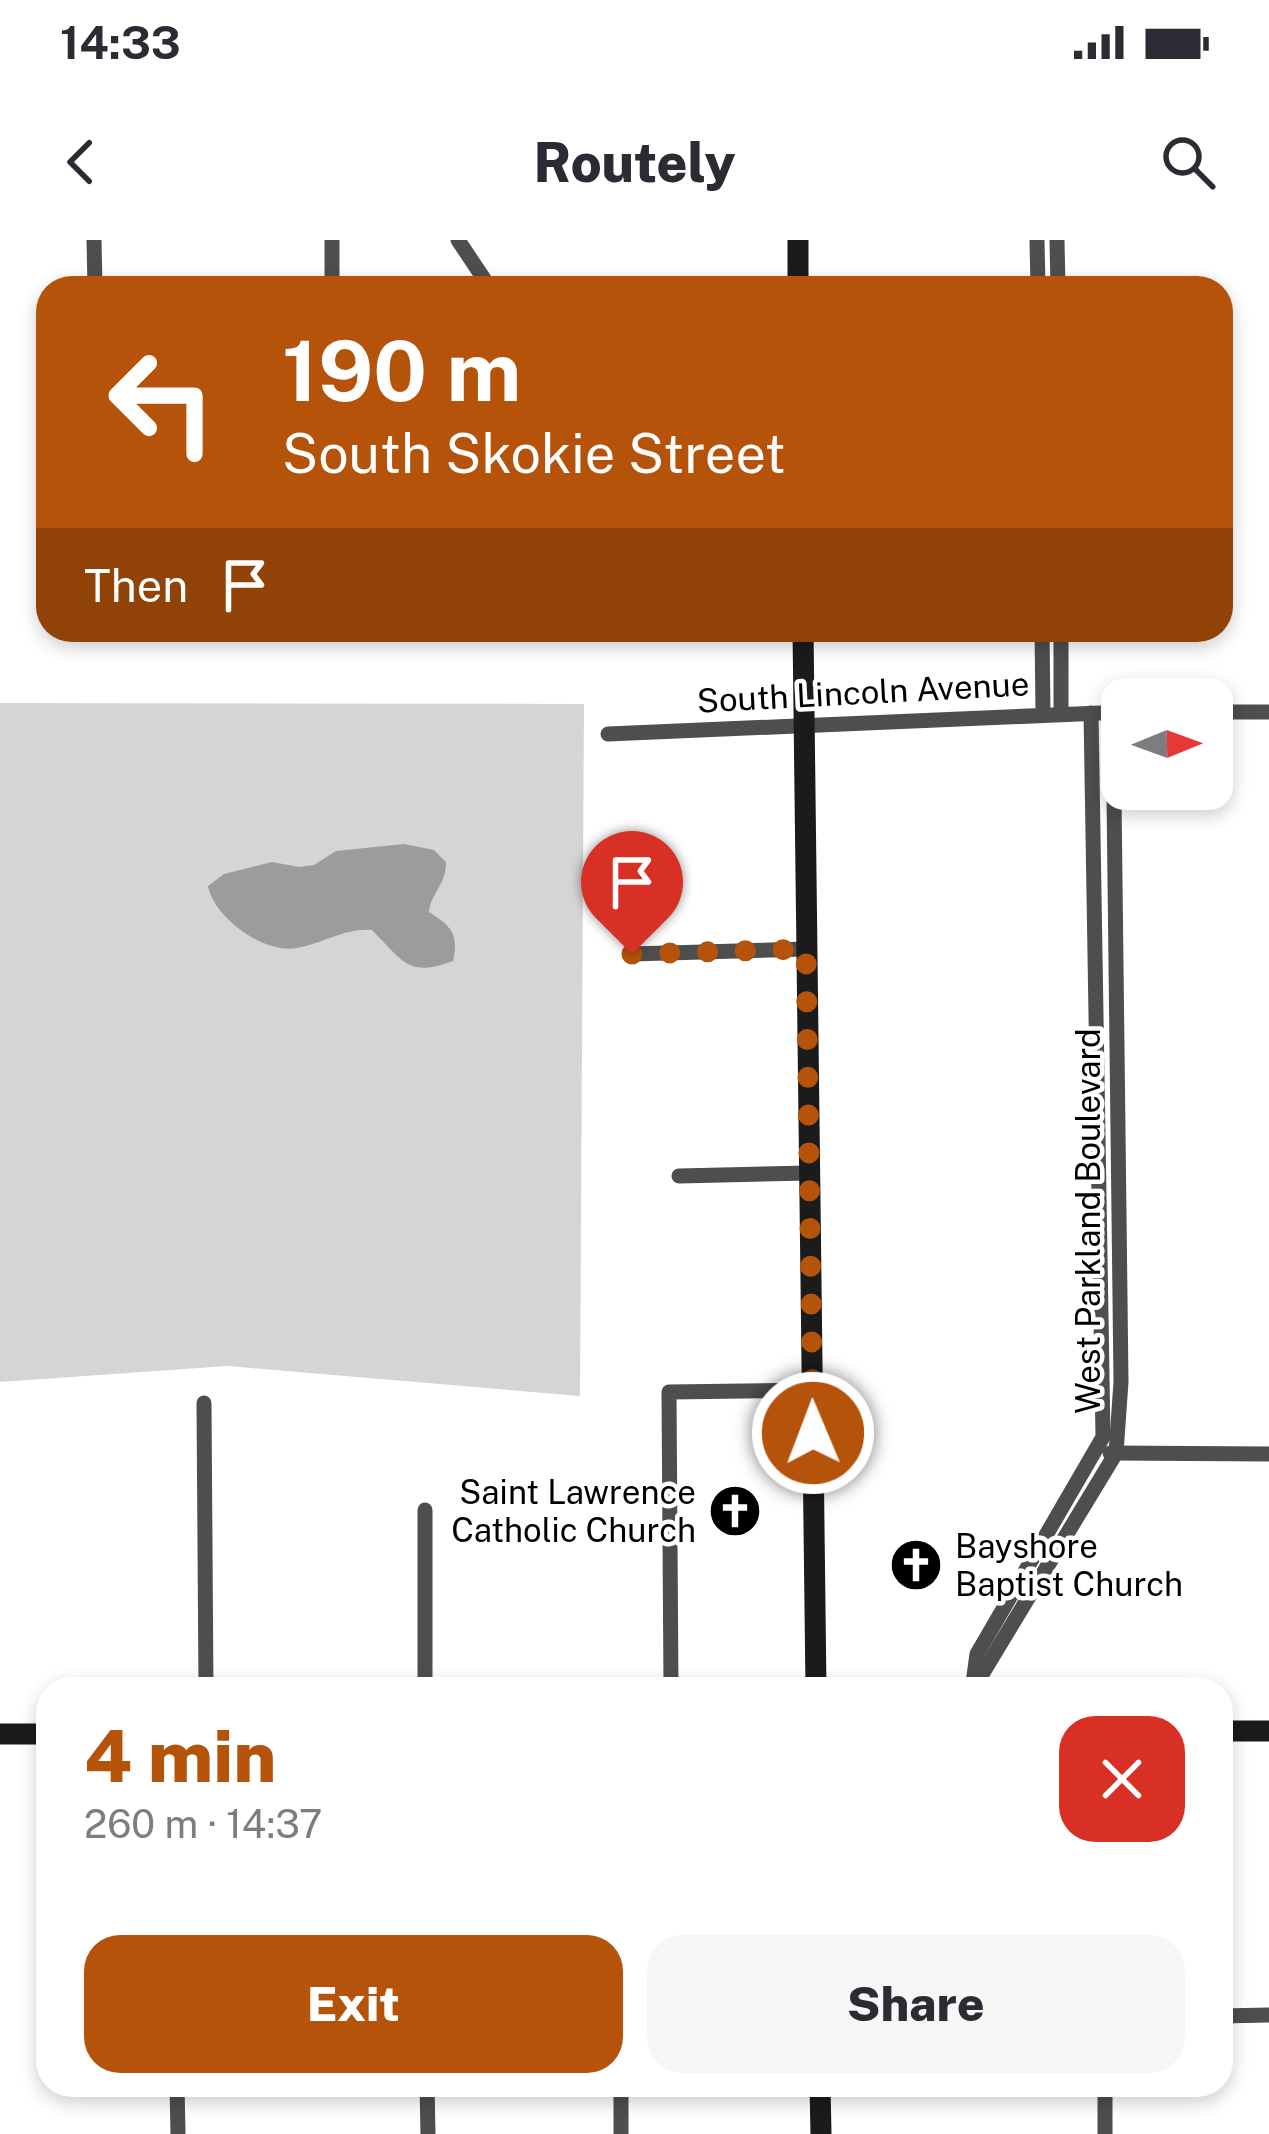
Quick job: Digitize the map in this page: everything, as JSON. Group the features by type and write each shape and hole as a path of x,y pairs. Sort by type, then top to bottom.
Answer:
{"street":[{"path":"94,240 95,276"},
{"path":"332,240 332,276"},
{"path":"458,240 482,276"},
{"path":"798,240 799,276"},
{"path":"1037,240 1038,276"},
{"path":"1058,240 1058,276"},
{"path":"803,642 816,1677"},
{"path":"1042,642 1043,712"},
{"path":"1061,642 1061,712"},
{"path":"1233,712 1269,712"},
{"name":"West Parkland Boulevard","path":"974,1677 977,1654 1103,1437 1091,713"},
{"name":"South Lincoln Avenue","path":"608,734 1101,713"},
{"name":"West Parkland Boulevard","path":"979,1677 1116,1453 1121,1382 1118,810"},
{"path":"632,954 806,949"},
{"path":"679,1176 809,1173"},
{"path":"671,1677 669,1392 812,1390"},
{"path":"204,1402 206,1677"},
{"path":"1096,1453 1269,1454"},
{"path":"425,1510 425,1677"},
{"path":"1233,1731 1269,1731"},
{"path":"0,1735 36,1735"},
{"path":"1233,2016 1269,2015"},
{"path":"177,2097 178,2134"},
{"path":"427,2097 428,2134"},
{"path":"621,2097 621,2134"},
{"path":"820,2097 821,2134"},
{"path":"1106,2097 1106,2134"}],"shaded area":[{"path":"0,703 584,704 580,1396 227,1366 0,1382"},
{"path":"404,844 434,850 446,862 429,912 452,932 453,961 426,968 407,964 372,930 352,931 297,948 270,945 230,921 208,886 224,874 272,862 314,865 336,851"}],"place":[{"name":"Saint Lawrence Catholic Church","path":"735,1511"},
{"name":"Bayshore Baptist Church","path":"916,1565"}],"route":[{"path":"632,954 806,949 813,1433"}]}
